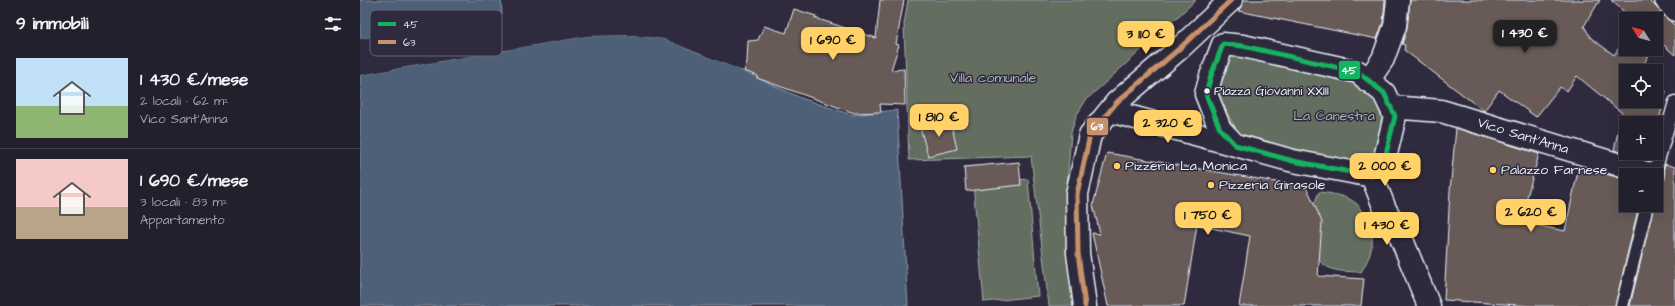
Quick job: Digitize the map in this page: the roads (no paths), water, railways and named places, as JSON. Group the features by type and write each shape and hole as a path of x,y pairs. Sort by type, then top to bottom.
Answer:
{"street":[{"path":"1085,306 1078,253 1077,194 1090,135 1117,102 1207,24 1231,0"},
{"path":"1368,80 1383,60 1395,26 1398,0"},
{"path":"1666,0 1675,10"},
{"path":"1207,24 1223,44 1243,46 1358,72 1384,93 1395,116 1385,158 1372,176"},
{"path":"1223,44 1206,94 1220,129 1234,145"},
{"name":"Vico Sant'Anna","path":"1391,107 1441,111 1631,168"},
{"path":"1110,111 1293,161 1372,176"},
{"path":"1372,176 1385,209 1400,235 1429,306"}],"lane":[{"path":"1656,168 1675,102"},
{"path":"1622,306 1645,212"}],"water":[{"path":"360,0 501,0 502,10 370,10 370,37 360,39"},
{"path":"633,35 664,39 740,70 801,98 852,115 897,110 908,306 360,306 360,75 471,56 502,56 502,51 587,36"}],"place":[{"name":"Piazza Giovanni XXIII","path":"1207,91"},
{"name":"Pizzeria La Monica","path":"1117,166"},
{"name":"Palazzo Farnese","path":"1493,170"},
{"name":"Pizzeria Girasole","path":"1211,185"}],"park label":[{"name":"Villa comunale","path":"993,78"},
{"name":"La Canestra","path":"1334,116"}]}
